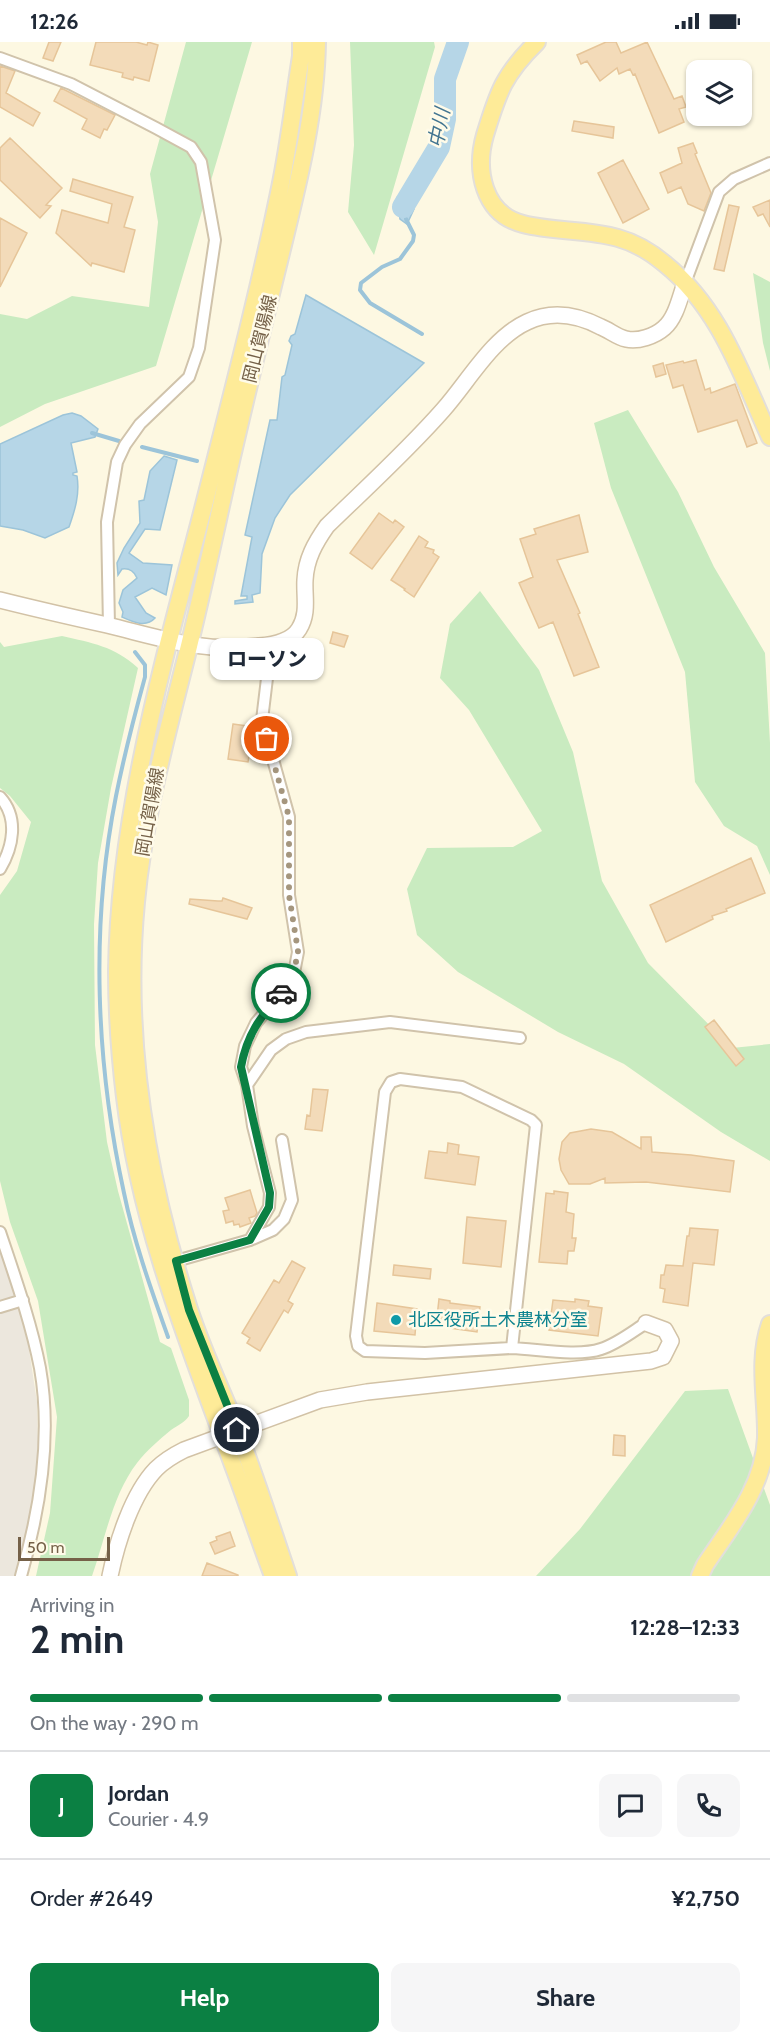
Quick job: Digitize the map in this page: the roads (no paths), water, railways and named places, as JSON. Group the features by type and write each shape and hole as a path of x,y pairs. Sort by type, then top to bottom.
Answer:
{"main road":[{"name":"岡山賀陽線","path":"288,1576 161,1265 142,1190 125,1098 117,972 121,906 138,781 169,641 236,379 280,187 301,42"},
{"name":"岡山賀陽線","path":"273,1576 189,1310 155,1182 140,1102 133,969 136,903 144,838 155,778 189,646 249,382 299,179 311,106 317,42"},
{"path":"537,42 518,60 502,85 481,151 480,168 484,189 505,216 522,224 584,231 618,238 646,249 667,265 705,305 723,334 770,437"},
{"path":"700,1576 753,1493 761,1466 766,1441 763,1360 770,1324"}],"street":[{"path":"0,58 71,84 190,147 201,162 215,240 199,348 189,377 140,424 117,462 107,522 110,626"},
{"path":"0,600 189,646 238,649 285,641 302,625 308,560 327,526 442,411 500,341 516,327 537,317 560,314 578,317 626,339 652,336 665,328 673,316 719,192 734,179 770,163"},
{"path":"250,1240 269,1207 270,1193 253,1126 247,1085 241,1067 244,1046 256,1023 293,978 298,951 289,895 289,817 262,720 271,645"},
{"path":"0,797 9,811 12,832 9,852 0,869"},
{"path":"247,1085 271,1050 286,1039 306,1032 390,1022 520,1038"},
{"path":"110,1576 118,1538 141,1492 156,1469 184,1450 320,1400 367,1392 651,1361 663,1357 671,1341 665,1330 646,1323 616,1343 585,1352 512,1348 425,1353 364,1351 358,1346 356,1336 385,1092 391,1082 400,1079 462,1087 531,1120 536,1125 512,1348"},
{"path":"176,1261 250,1240 273,1230 284,1219 292,1200 282,1140"},
{"path":"0,1232 23,1300 40,1368 44,1413 43,1455 35,1516 21,1576"},
{"path":"0,1307 23,1300"}],"water":[{"path":"397,198 414,209 407,224 400,219"},
{"path":"306,295 424,363 290,495 275,518 262,554 260,593 252,595 253,602 235,604 235,601 247,599 247,596 241,596 252,537 245,535 270,420 277,420 282,377 285,375 292,345 289,341 295,334"},
{"path":"72,413 81,416 98,429 95,437 71,443 77,472 73,475 77,476 78,489 69,527 45,538 23,530 0,526 0,444"},
{"path":"164,456 177,460 160,530 145,529 129,553 143,563 172,565 166,595 152,588 135,597 146,613 155,618 148,623 139,623 122,617 123,612 119,603 123,590 137,578 127,569 122,569 118,575 117,563 140,523 139,501 144,500 150,471"}],"waterway":[{"name":"中川","path":"403,207 439,147 445,119 445,79 458,42"},
{"path":"406,219 414,235 413,241 400,259 382,267 361,283 360,290 370,303 422,334"},
{"path":"92,433 119,441"},
{"path":"142,447 197,461"},
{"path":"135,652 145,665 145,677 116,796 102,895 100,945 102,1045 107,1095 128,1211 168,1337"}],"place":[{"name":"ローソン","path":"267,739"},
{"name":"北区役所土木農林分室","path":"396,1320"}]}
